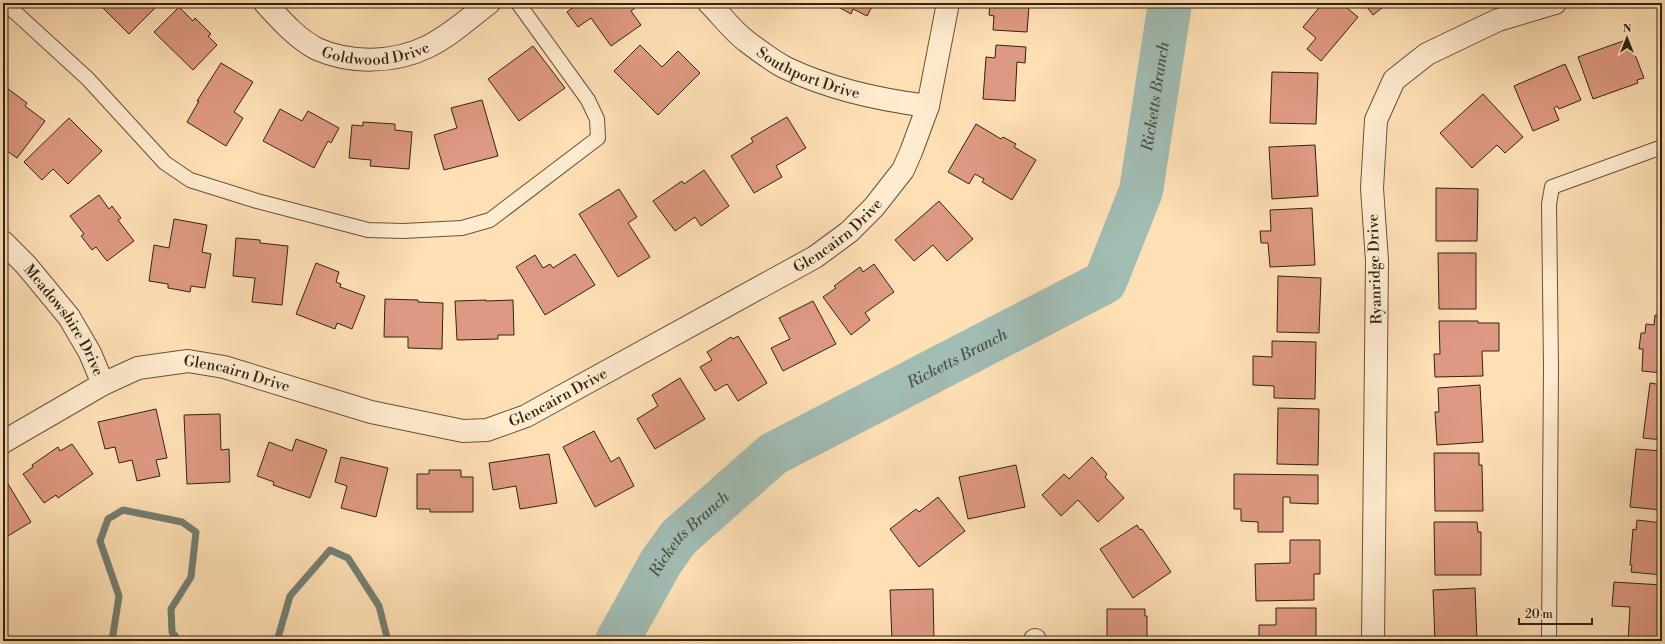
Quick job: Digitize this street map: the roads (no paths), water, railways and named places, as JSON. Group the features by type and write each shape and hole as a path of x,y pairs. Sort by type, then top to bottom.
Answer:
{"street":[{"name":"Goldwood Drive","path":"265,3 290,30 317,48 344,57 369,60 399,57 427,47 453,31 489,3"},
{"name":"Southport Drive","path":"709,3 744,39 785,67 805,76 846,89 895,102 928,106"},
{"name":"Glencairn Drive","path":"3,442 103,384 138,368 188,361 202,362 224,367 371,412 463,431 487,430 510,423 533,412 815,257 849,232 874,207 903,170 911,152 928,106 948,3"},
{"name":"Ryanridge Drive","path":"1373,641 1377,261 1372,188 1376,120 1394,80 1427,54 1498,20 1554,3"},
{"name":"Meadowshire Drive","path":"3,242 26,265 69,317 90,353 103,384"}],"lane":[{"path":"5,3 88,79 165,163 190,180 257,201 368,230 403,231 462,228 490,220 598,138 597,119 588,100 518,3"},
{"path":"1549,641 1551,367 1549,204 1552,188 1662,147"}],"waterway":[{"name":"Ricketts Branch","path":"617,641 661,562 679,537 773,454 1105,282 1141,191 1170,3"},
{"path":"112,641 119,596 100,541 108,519 123,510 182,522 196,532 191,577 171,609 172,632 179,641"},
{"path":"277,641 290,596 330,550 348,558 379,606 388,641"}]}
